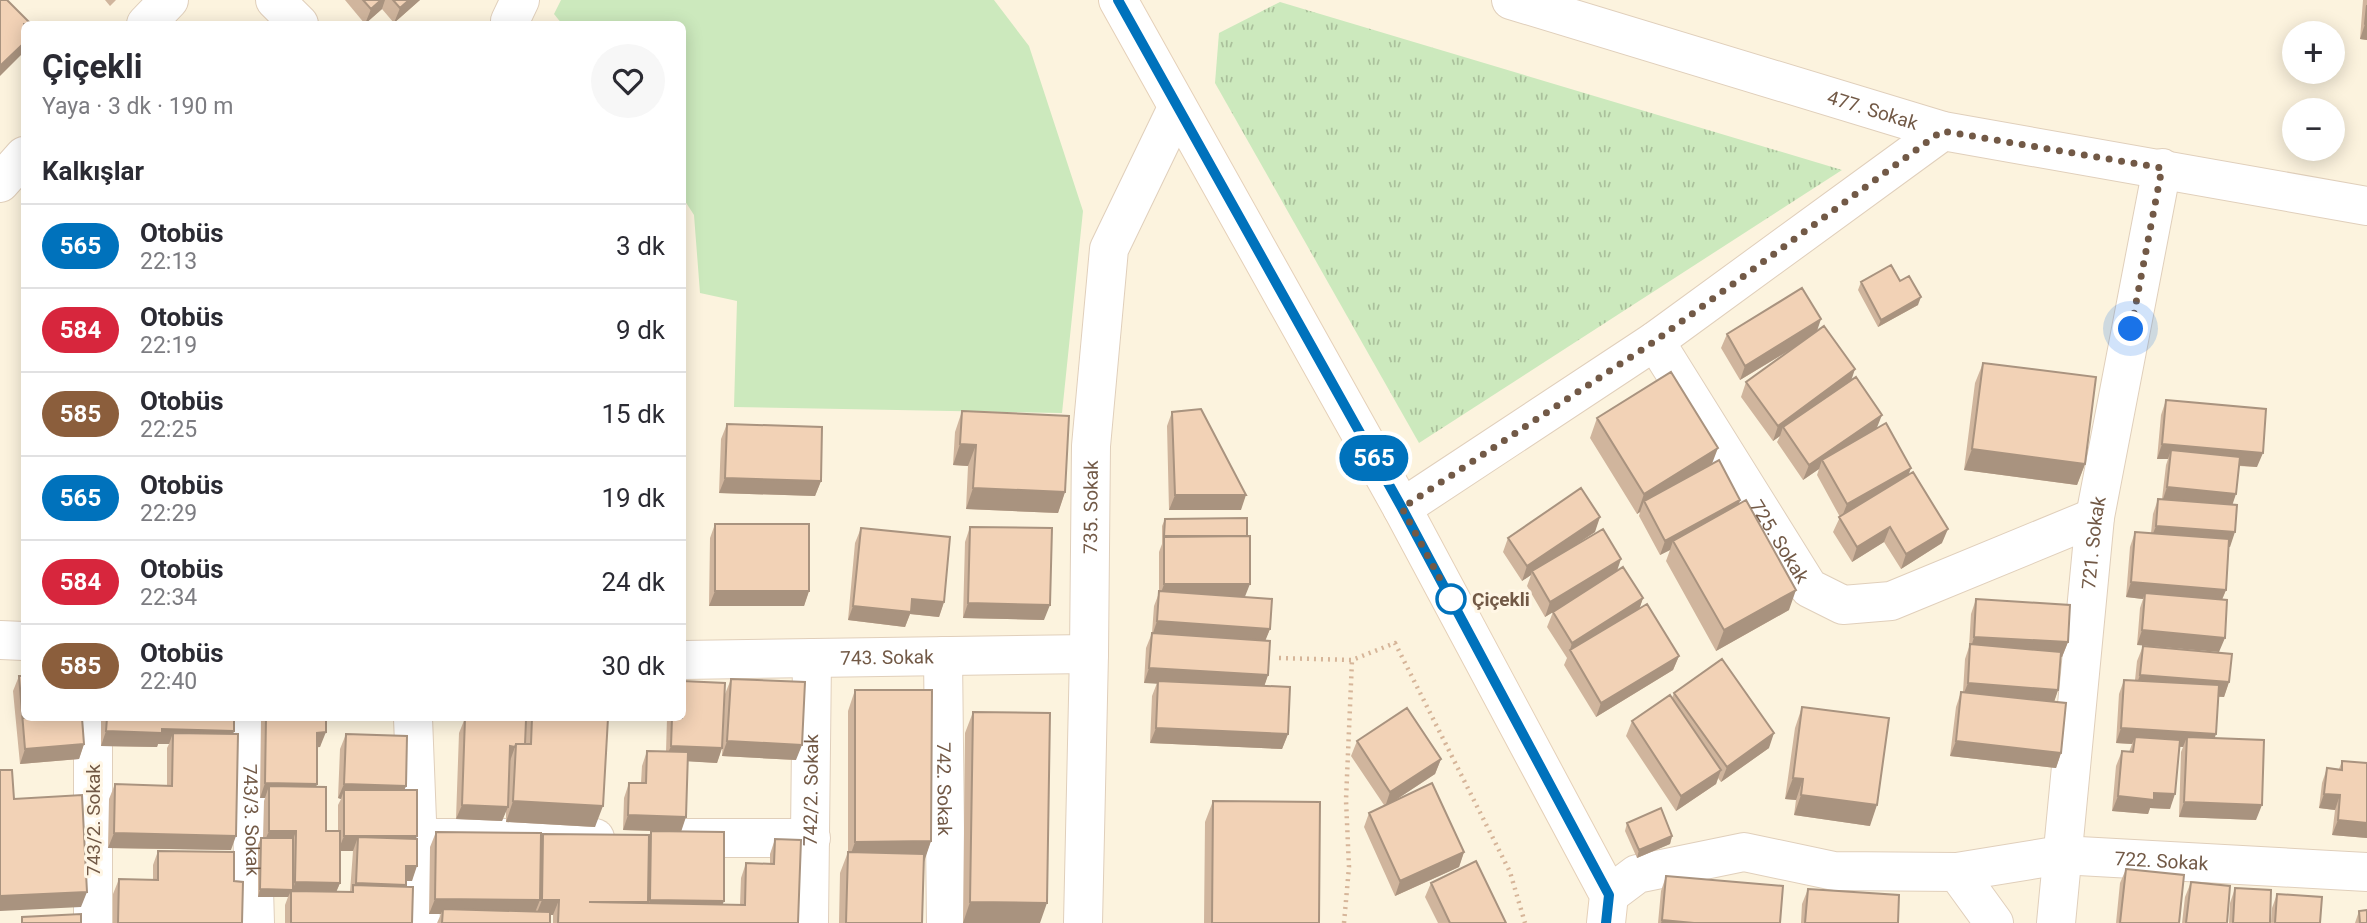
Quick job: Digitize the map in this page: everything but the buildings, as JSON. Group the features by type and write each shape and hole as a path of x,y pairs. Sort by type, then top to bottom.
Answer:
{"street":[{"path":"149,21 169,0"},
{"path":"275,0 296,21"},
{"path":"510,21 520,0"},
{"path":"1118,0 1402,508 1607,909"},
{"name":"477. Sokak","path":"1511,0 1942,131 2367,206"},
{"name":"735. Sokak","path":"1083,923 1090,654 1091,446 1109,249 1177,108"},
{"path":"1402,508 1655,341 1942,131"},
{"path":"0,183 21,159"},
{"name":"721. Sokak","path":"2056,923 2095,517 2162,168"},
{"name":"725. Sokak","path":"1655,341 1809,588 1843,605 1891,601 2095,517"},
{"path":"0,640 21,641"},
{"name":"743. Sokak","path":"686,660 1090,654"},
{"name":"742. Sokak","path":"943,656 946,923"},
{"name":"742/2. Sokak","path":"809,923 812,658"},
{"name":"743/2. Sokak","path":"93,721 93,923"},
{"name":"743/3. Sokak","path":"249,721 255,923"},
{"path":"412,721 421,923"},
{"path":"418,838 811,838"},
{"name":"722. Sokak","path":"1607,909 1637,874 1744,852 1834,871 1957,872 2061,855 2367,872"},
{"path":"1957,872 1994,923"}],"path":[{"path":"1279,658 1352,660 1395,643 1510,872 1525,923"},
{"path":"1344,923 1349,867 1346,800 1352,660"}],"green space":[{"path":"561,0 994,0 1029,46 1083,211 1062,413 734,407 737,301 700,293 694,215 686,203 686,21 560,21 554,14"},
{"path":"1280,2 1842,170 1419,443 1215,83 1219,33"}],"bus line":[{"name":"565","path":"1118,0 1402,508 1609,895 1606,923"}],"place":[{"name":"Çiçekli","path":"1451,599"}],"route":[{"path":"1451,599 1454,605 1402,508 1655,341 1942,131 2162,168 2131,329"}]}
